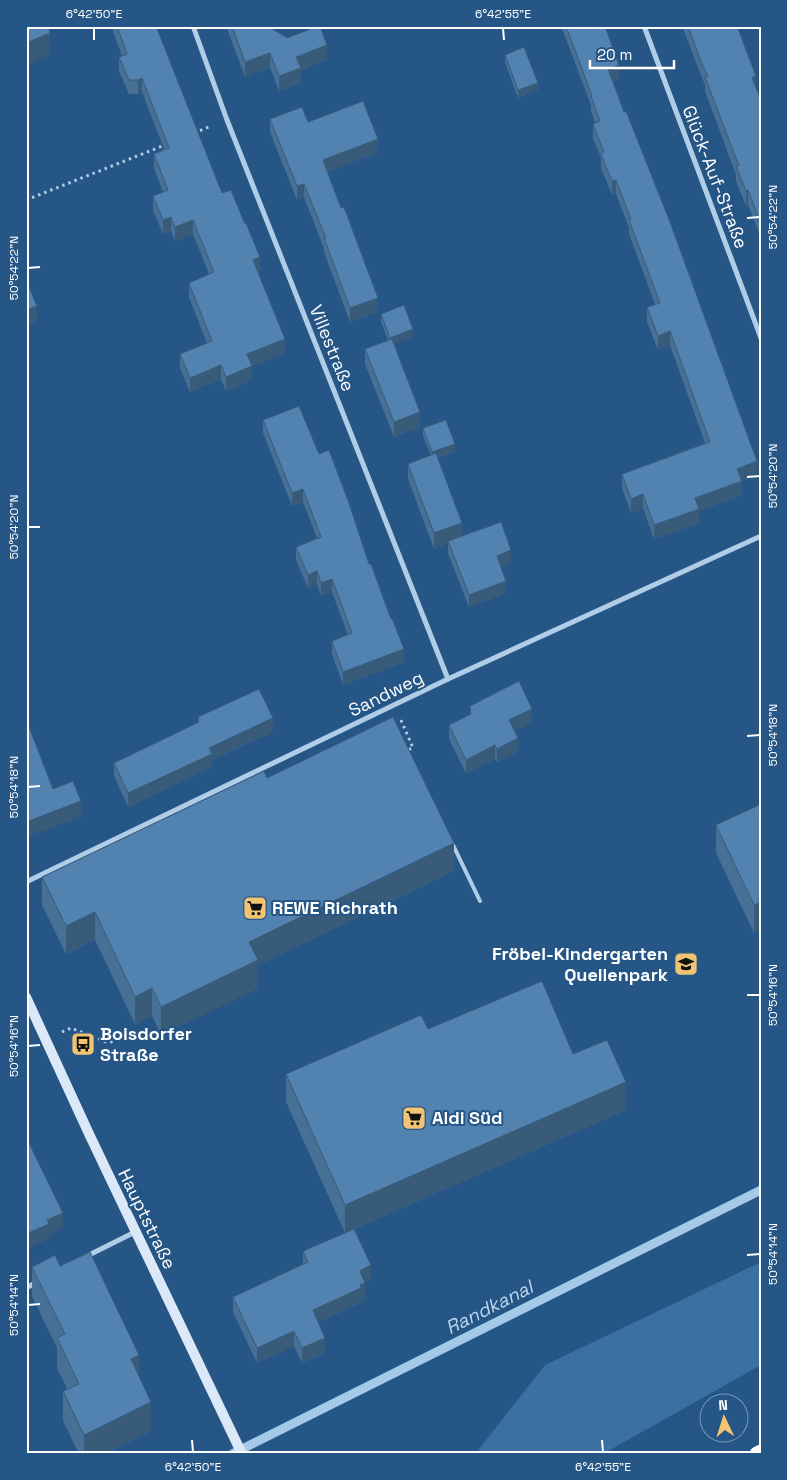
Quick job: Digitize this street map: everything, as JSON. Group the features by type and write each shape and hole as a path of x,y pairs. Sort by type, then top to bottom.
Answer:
{"main road":[{"name":"Hauptstraße","path":"26,997 242,1454"}],"street":[{"name":"Villestraße","path":"193,26 227,120 448,679"},
{"name":"Glück-Auf-Straße","path":"644,26 761,338"},
{"name":"Sandweg","path":"26,882 448,679 761,536"},
{"path":"85,1258 136,1232"},
{"path":"26,1288 43,1279"}],"lane":[{"path":"451,842 480,901"}],"path":[{"path":"190,134 227,120"},
{"path":"26,200 172,142"},
{"path":"394,705 413,748 402,752 404,758"},
{"path":"46,1039 71,1028 109,1043 118,1039"}],"shaded area":[{"path":"761,1262 761,1365 713,1392 700,1392 700,1399 603,1454 475,1454 545,1365"}],"building":[{"path":"26,26 48,26 50,33 26,43"},
{"path":"117,26 156,26 222,193 231,190 260,257 253,260 285,339 247,354 252,366 226,377 221,365 190,378 180,354 212,341 189,283 214,272 193,220 175,227 171,217 163,220 153,196 168,190 154,154 169,148 142,78 129,80 119,57 127,54"},
{"path":"232,26 270,26 287,38 320,26 327,45 296,57 301,68 279,76 270,53 245,62"},
{"path":"566,26 605,26 619,65 608,69 670,222 757,461 737,469 742,481 695,498 699,509 654,525 643,494 631,499 622,474 710,442 670,331 658,336 647,307 660,303 616,180 612,181 601,154 604,152 593,124 600,121"},
{"path":"688,26 737,26 756,76 752,78 761,100 761,224 748,190 746,191 736,166 739,166 705,77 708,76"},
{"path":"524,47 538,83 518,90 505,55"},
{"path":"363,101 378,139 323,160 341,208 344,207 378,298 350,308 324,238 326,238 304,184 297,186 270,119 302,107 308,122"},
{"path":"26,280 37,306 26,310"},
{"path":"404,305 413,329 390,338 381,314"},
{"path":"392,339 420,412 394,422 365,349"},
{"path":"299,406 319,454 329,450 369,564 371,564 404,649 343,672 332,641 352,633 332,579 321,583 317,571 308,575 296,547 321,537 303,489 292,493 263,420"},
{"path":"446,420 455,444 432,452 423,428"},
{"path":"436,453 462,523 434,533 408,464"},
{"path":"501,522 511,550 497,556 506,581 469,595 448,541"},
{"path":"519,681 532,709 509,720 518,738 497,749 495,745 466,760 449,725 471,714 470,706"},
{"path":"259,689 273,718 209,748 212,754 128,793 114,763 199,722 198,717"},
{"path":"393,717 454,843 249,942 258,960 161,1007 152,988 135,997 95,912 66,926 42,877 264,771 267,778"},
{"path":"26,719 53,789 73,781 81,801 26,822"},
{"path":"761,804 761,902 754,905 716,825"},
{"path":"542,981 573,1054 607,1040 626,1082 345,1205 286,1074 421,1015 428,1029"},
{"path":"26,1137 63,1213 47,1220 49,1224 26,1234"},
{"path":"354,1229 371,1265 360,1271 365,1283 360,1285 361,1288 313,1310 325,1338 302,1348 294,1331 257,1348 233,1297 308,1262 303,1251"},
{"path":"90,1252 139,1355 131,1359 151,1402 84,1435 63,1391 79,1384 57,1338 65,1334 32,1267 55,1255 60,1266"}],"waterway":[{"name":"Randkanal","path":"232,1454 761,1190"}],"place":[{"name":"REWE Richrath","path":"255,908"},
{"name":"Fröbel-Kindergarten Quellenpark","path":"686,964"},
{"name":"Boisdorfer Straße","path":"83,1044"},
{"name":"Aldi Süd","path":"414,1118"}]}
